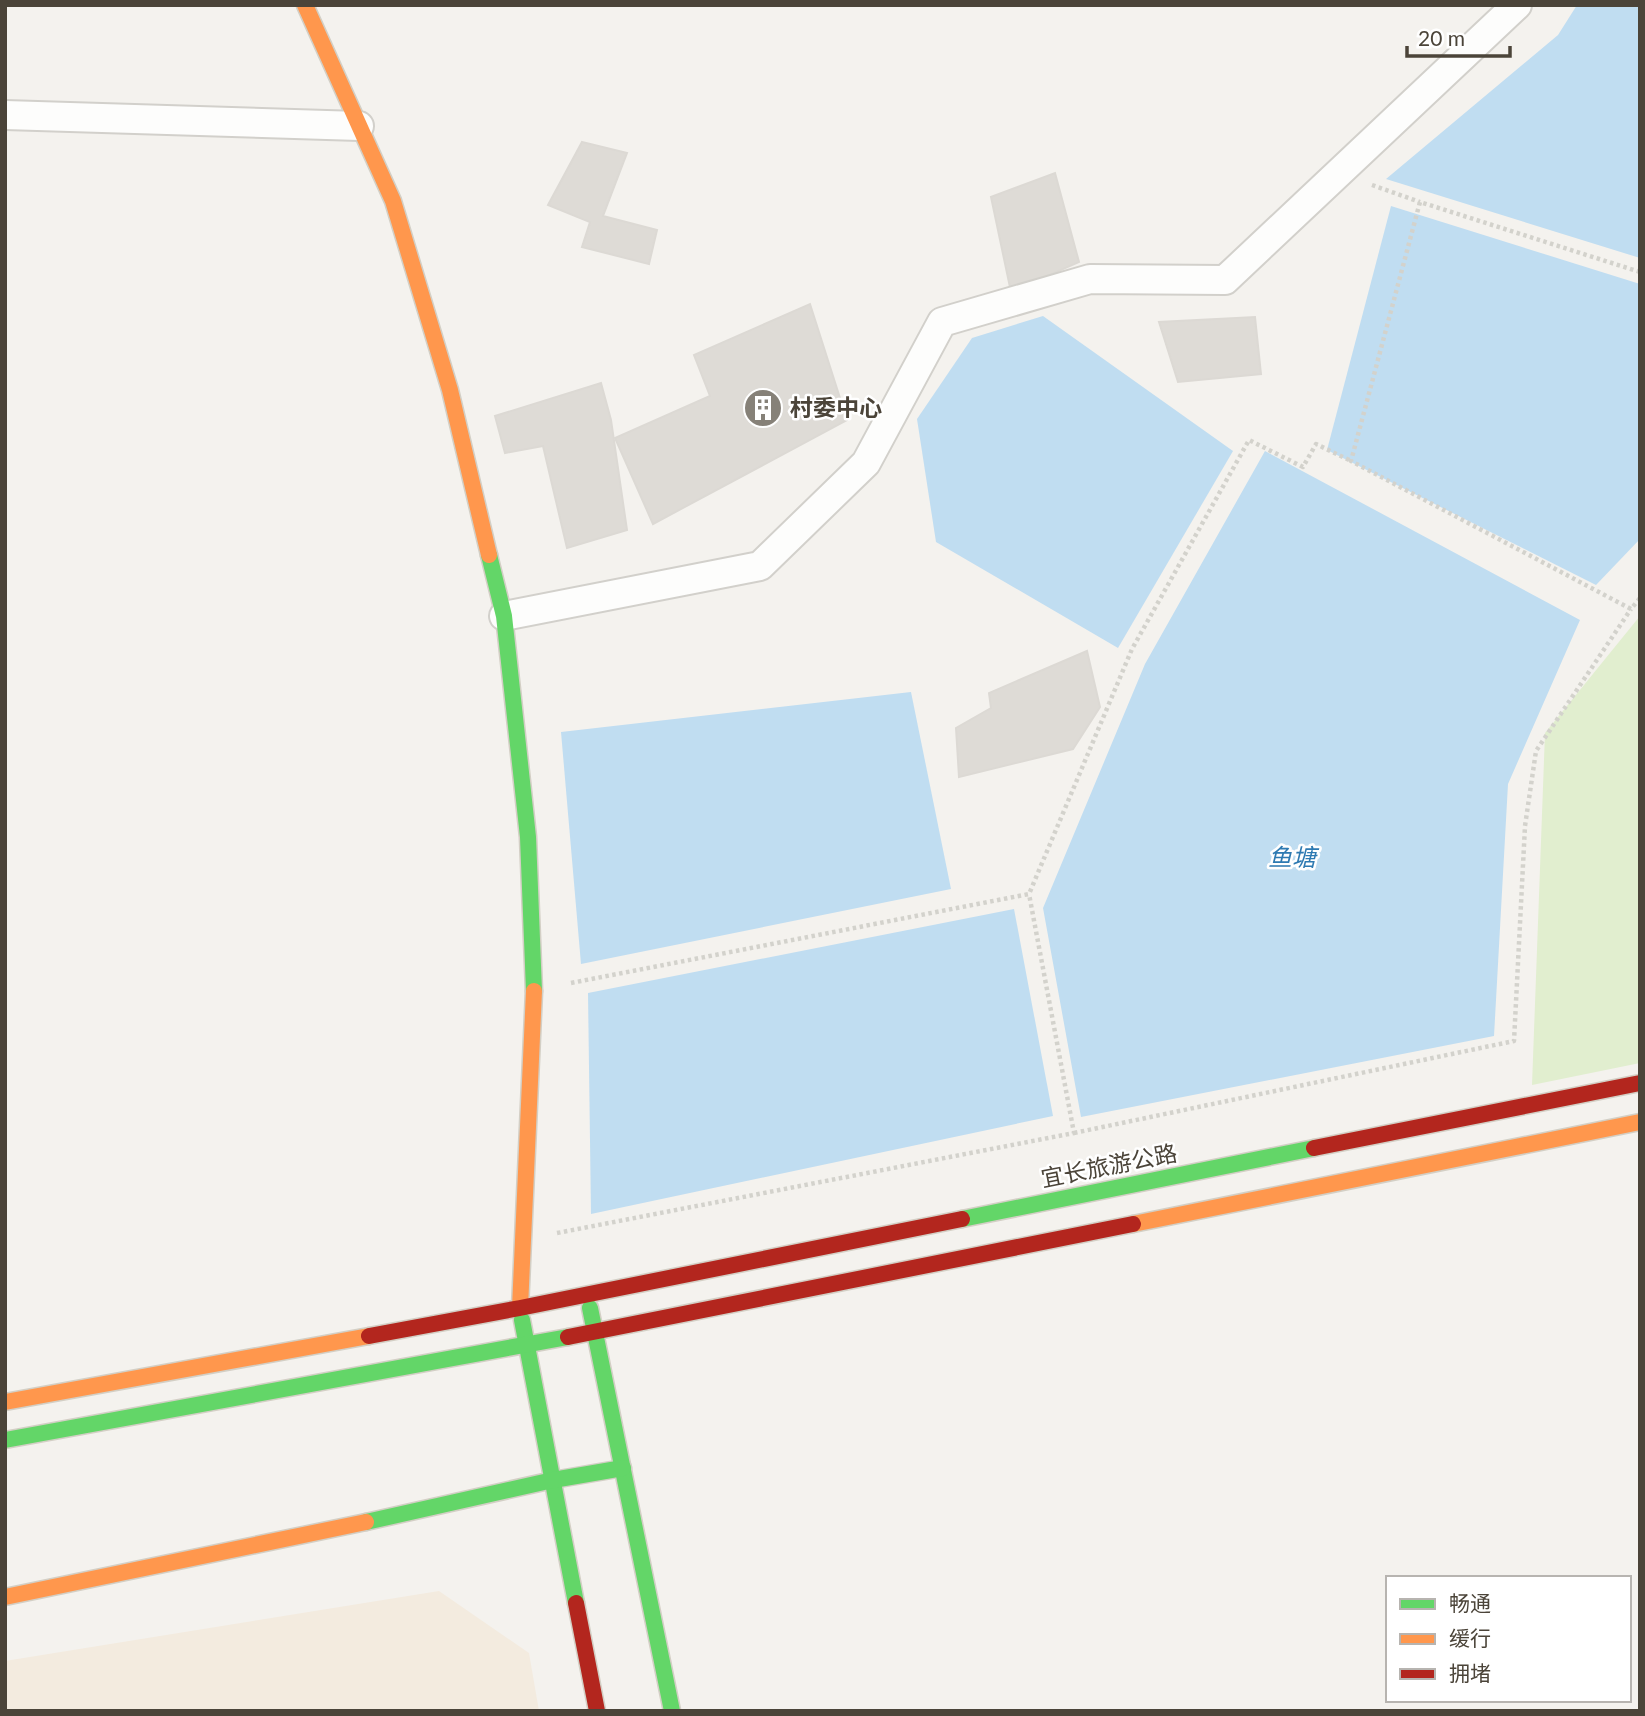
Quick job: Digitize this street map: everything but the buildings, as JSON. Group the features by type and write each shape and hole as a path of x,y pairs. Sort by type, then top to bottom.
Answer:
{"main road":[{"path":"304,5 393,201 446,377 504,616 528,837 534,990 520,1308 597,1711"},
{"name":"宜长旅游公路","path":"5,1402 520,1308 1640,1083"},
{"path":"5,1440 527,1345 1640,1122"},
{"path":"588,1294 671,1711"},
{"path":"5,1597 401,1515 553,1480 623,1468"}],"street":[{"path":"504,616 760,566 866,463 942,322 1090,279 1225,280 1517,5"},
{"path":"5,115 359,126"}],"path":[{"path":"1339,173 1420,202 1640,272"},
{"path":"1351,461 1420,202"},
{"path":"1074,1133 1029,894 1132,649 1250,440 1303,467 1316,444 1631,609"},
{"path":"523,1240 1074,1133 1514,1041 1525,826 1536,751 1640,598"},
{"path":"534,990 1029,894"}],"shaded area":[{"path":"439,1591 529,1653 539,1711 5,1711 5,1661"}],"green space":[{"path":"1640,616 1640,1063 1532,1085 1545,733"}],"water":[{"path":"1577,5 1640,5 1640,258 1386,179 1558,35"},
{"path":"1391,206 1640,284 1640,539 1596,585 1327,450"},
{"path":"1043,316 1233,451 1118,648 936,542 917,419 972,338"},
{"name":"鱼塘","path":"1265,451 1580,620 1508,784 1494,1036 1081,1117 1043,908 1145,664"},
{"path":"911,692 951,889 581,964 561,732"},
{"path":"1014,909 1053,1116 591,1214 588,993"}],"traffic: fast":[{"path":"489,555 504,616 528,837 534,991"},
{"path":"962,1219 1314,1148"},
{"path":"590,1308 672,1711"},
{"path":"522,1320 576,1603"},
{"path":"5,1440 568,1337"},
{"path":"366,1522 553,1480 623,1468"}],"traffic: slow":[{"path":"305,5 393,201 450,390 489,555"},
{"path":"520,1308 534,991"},
{"path":"1133,1224 1640,1122"},
{"path":"5,1402 369,1336"},
{"path":"5,1597 366,1522"}],"traffic: jam":[{"path":"1314,1148 1640,1083"},
{"path":"369,1336 962,1219"},
{"path":"568,1337 1133,1224"},
{"path":"576,1603 597,1711"}],"place":[{"name":"村委中心","path":"763,408"}]}
